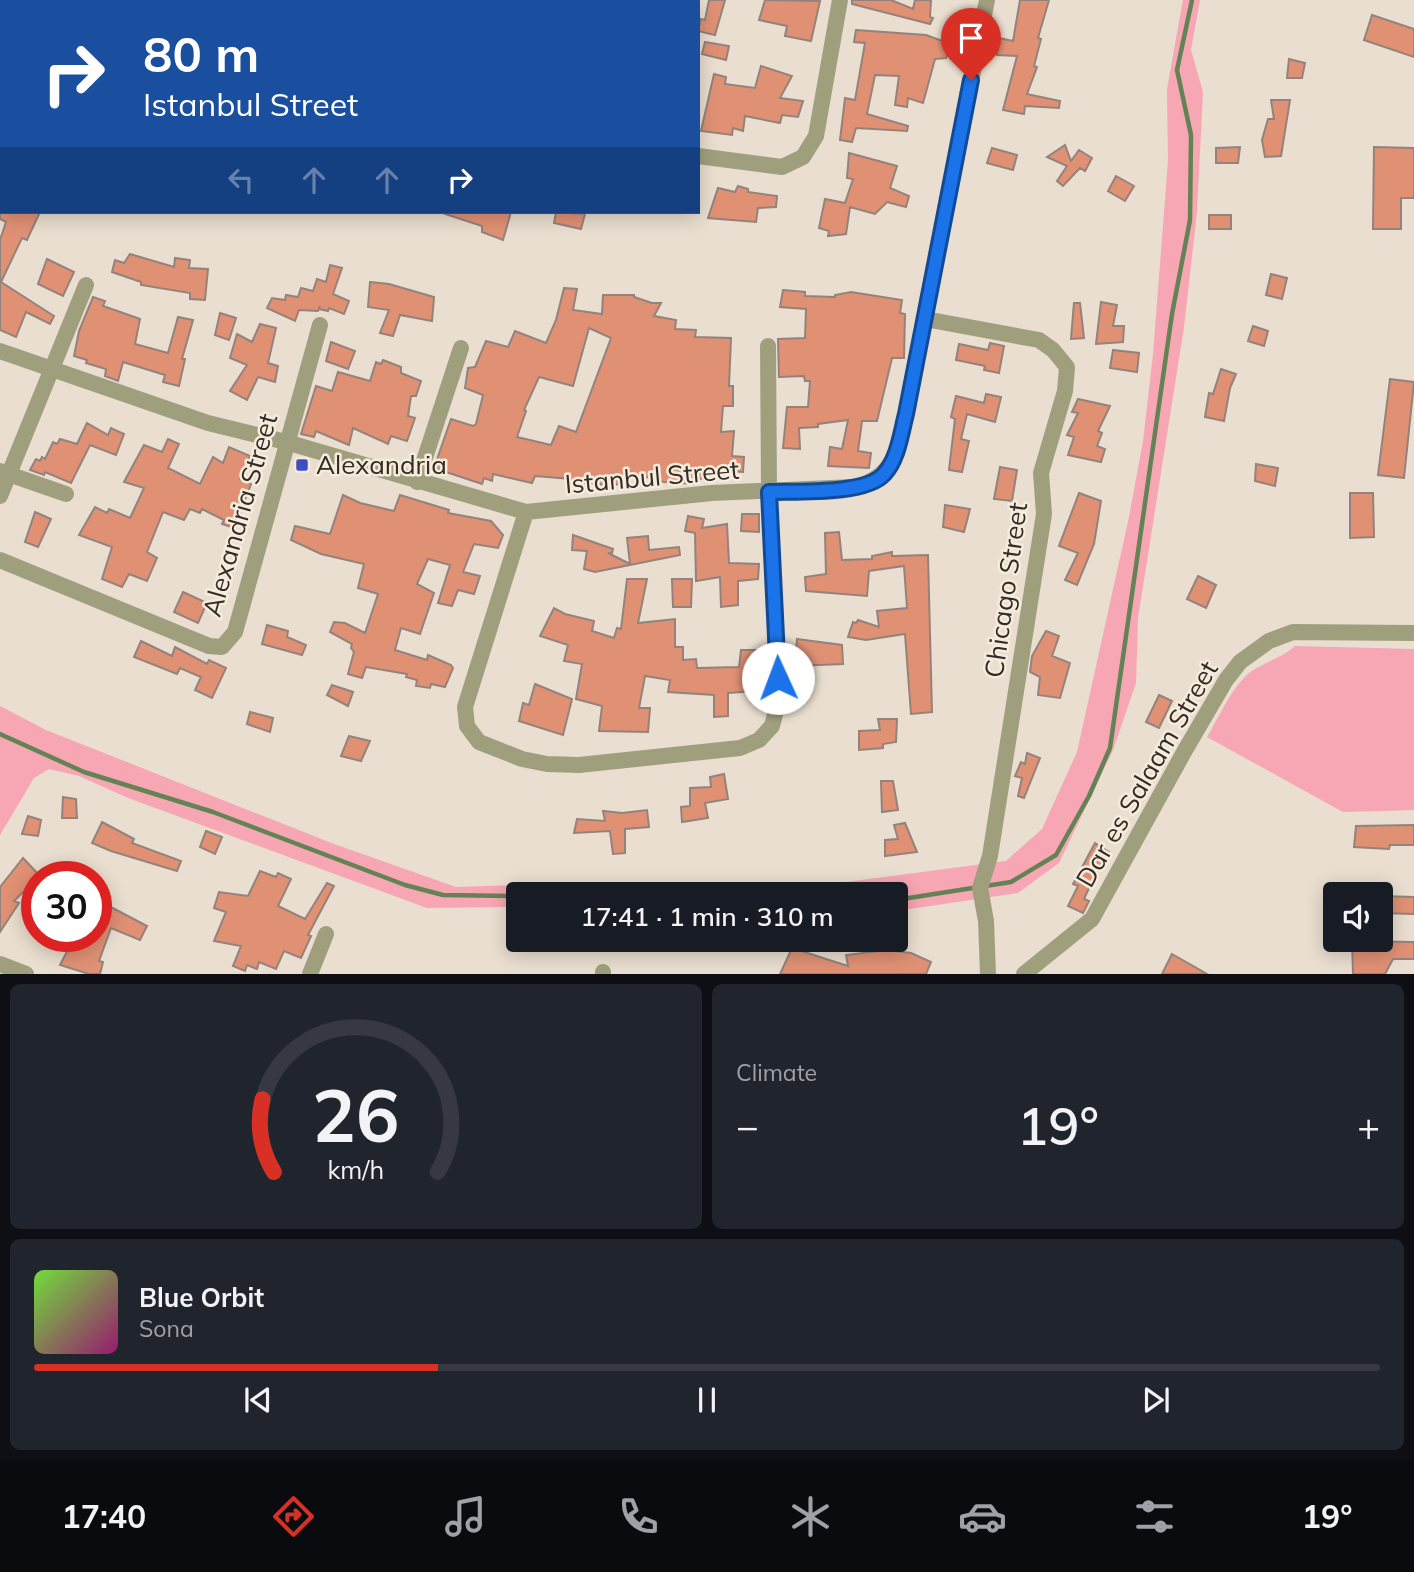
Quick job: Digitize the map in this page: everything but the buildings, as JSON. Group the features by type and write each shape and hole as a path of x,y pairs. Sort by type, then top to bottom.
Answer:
{"street":[{"path":"700,156 782,167 803,157 816,136 840,0"},
{"name":"Istanbul Street","path":"0,351 208,423 286,442 526,512 712,493 854,488 871,484 884,475 894,457 906,414 987,0"},
{"path":"0,496 4,473 86,285"},
{"name":"Chicago Street","path":"925,318 1039,341 1053,350 1067,367 1065,391 1041,473 1044,514 990,856 980,888 986,921 988,974"},
{"name":"Alexandria Street","path":"0,560 209,646 222,647 235,632 320,325"},
{"path":"526,512 465,707 467,726 479,742 522,759 547,764 579,765 726,751 759,740 772,726 779,699 769,492 768,346"},
{"path":"417,482 461,348"},
{"path":"4,473 66,494"},
{"name":"Dar es Salaam Street","path":"1024,974 1093,919 1184,752 1226,680 1240,662 1269,641 1293,632 1414,633"},
{"path":"310,974 326,934"},
{"path":"0,964 26,974"}],"shaded area":[{"path":"1183,0 1200,0 1191,50 1203,92 1197,212 1184,327 1138,618 1136,683 1113,750 1059,863 1018,893 908,909 908,882 846,882 1006,861 1042,829 1077,752 1143,441 1153,354 1168,161 1167,89"},
{"path":"1295,646 1414,649 1414,810 1343,812 1207,737 1243,679"},
{"path":"0,706 46,730 334,844 456,887 506,885 506,907 427,908 128,798 79,776 49,769 34,778 0,835"}],"waterway":[{"path":"908,898 1011,882 1056,855 1089,796 1110,748 1172,314 1190,220 1191,135 1177,70 1192,0"},
{"path":"0,734 84,772 213,812 405,885 443,895 506,896"}],"place":[{"name":"Alexandria","path":"302,465"}],"route":[{"path":"778,678 777,613 769,492 854,488 871,484 884,475 894,457 906,414 971,80"}]}
